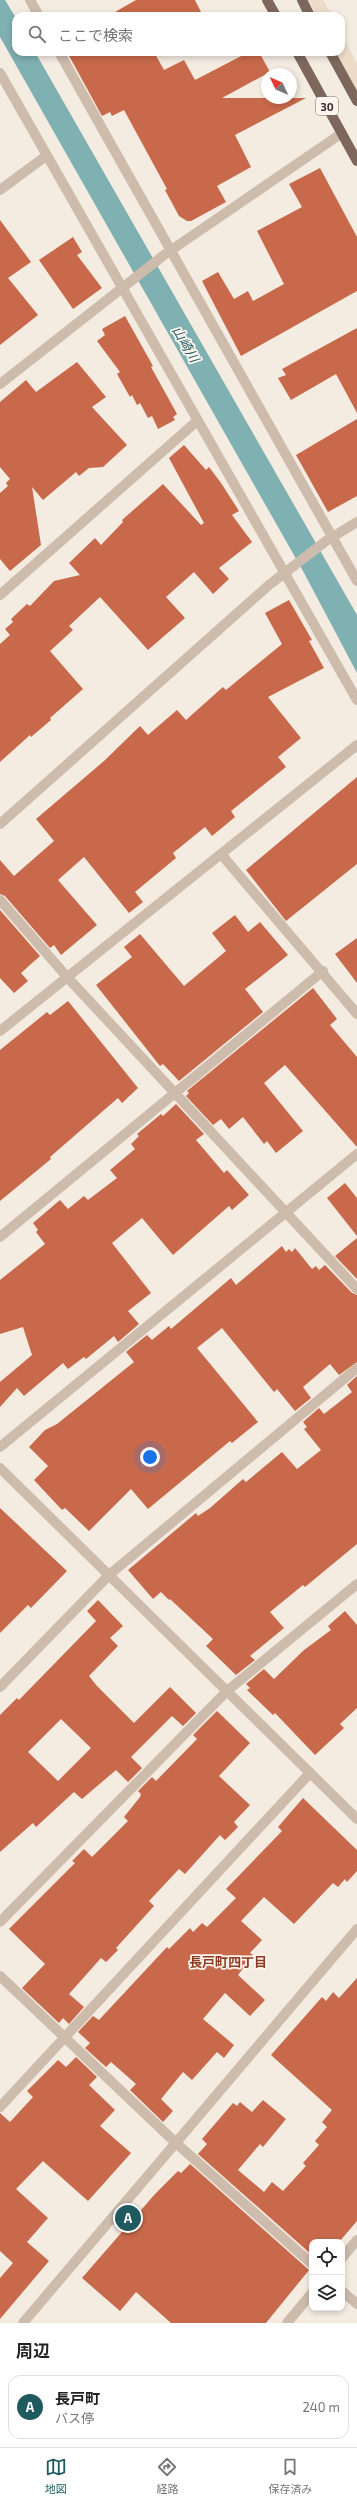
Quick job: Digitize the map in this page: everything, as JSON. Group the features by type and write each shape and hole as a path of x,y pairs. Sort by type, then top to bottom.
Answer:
{"main road":[{"path":"268,0 274,12"},
{"path":"302,0 308,12"},
{"name":"30","path":"299,56 357,161"},
{"name":"30","path":"332,56 357,101"}],"street":[{"path":"30,0 36,12"},
{"path":"61,56 168,253 329,540 357,581"},
{"path":"0,73 283,573 357,700"},
{"path":"0,384 168,253 342,133"},
{"path":"0,190 46,156"},
{"path":"0,595 197,421"},
{"path":"0,824 283,573 357,522"},
{"path":"0,1031 357,745"},
{"path":"222,854 357,1014"},
{"path":"0,900 68,978 357,1289"},
{"path":"0,1237 322,971"},
{"path":"0,1447 357,1154"},
{"path":"0,1687 109,1575 357,1368"},
{"path":"0,1468 357,1819"},
{"path":"0,1922 227,1691 357,1584"},
{"path":"0,2107 66,2038 310,1773"},
{"path":"24,2323 357,1929"},
{"path":"0,1976 176,2143 309,2261"},
{"path":"345,2254 357,2240"},
{"path":"345,2294 357,2304"},
{"path":"286,2323 309,2296"}],"shaded area":[{"path":"308,0 323,0 330,12 315,12"},
{"path":"345,40 357,63 357,91 338,56 345,56"}],"water":[{"name":"山崎川","path":"0,0 5,0 12,12 12,56 37,56 357,615 357,673 303,571 0,37"}],"building":[{"path":"136,0 195,0 201,12 115,12"},
{"path":"69,56 156,56 164,70 184,60 195,80 241,56 261,56 268,68 261,68 261,77 222,98 261,98 261,104 294,104 235,135 251,167 217,186 226,202 191,221 187,221 179,216 165,190 167,189 124,110 112,116 110,112 102,116"},
{"path":"297,98 306,98 297,103"},
{"path":"320,168 357,237 357,291 241,356 202,281 218,272 234,299 248,291 253,301 284,284 257,231 302,207 289,184"},
{"path":"0,220 31,262 8,278 38,315 0,345"},
{"path":"73,237 82,252 77,255 102,288 73,309 39,260"},
{"path":"125,316 153,366 151,367 177,414 173,417 175,420 158,429 152,416 148,418 140,403 137,405 132,395 130,397 117,374 120,372 97,341 105,335 102,329"},
{"path":"357,328 357,413 336,374 291,400 278,378 286,375 282,369"},
{"path":"77,362 106,397 92,407 127,445 103,467 89,468 79,476 76,472 43,500 32,487 41,545 10,571 0,559 0,493 8,486 6,483 10,479 0,467 0,402 26,380 36,392"},
{"path":"357,419 357,496 328,512 296,455"},
{"path":"184,445 206,470 209,467 221,483 239,511 232,515 252,542 219,568 229,579 213,594 194,572 166,597 185,618 148,650 100,597 69,626 73,630 50,651 83,689 50,718 51,720 31,737 30,735 0,762 0,644 10,635 5,629 13,622 11,619 27,604 30,606 54,581 80,575 69,563 95,538 101,545 123,522 122,520 163,484 201,525 204,523 169,458"},
{"path":"289,600 312,640 309,641 324,668 268,697 301,738 278,757 286,767 231,811 235,817 212,836 205,827 173,853 176,858 135,892 143,902 129,913 84,857 58,880 97,925 61,955 54,945 50,948 5,896 0,894 0,860 14,876 54,841 36,819 104,761 140,726 148,735 177,710 186,720 223,687 226,690 282,644 265,613"},
{"path":"357,777 357,864 286,921 246,870"},
{"path":"0,910 40,956 21,973 28,981 14,993 0,978"},
{"path":"235,915 248,932 260,922 288,955 245,989 263,1012 179,1081 163,1064 160,1066 96,985 132,957 124,947 140,934 184,986 226,951 212,933"},
{"path":"357,938 357,983 335,954"},
{"path":"313,988 337,1019 330,1025 357,1057 357,1147 285,1065 264,1083 303,1131 276,1153 267,1141 264,1144 243,1117 229,1129 221,1119 213,1125 186,1096 189,1093 187,1091"},
{"path":"68,1001 138,1088 122,1103 118,1098 50,1157 51,1159 0,1201 0,1050 47,1012 50,1015"},
{"path":"176,1104 204,1134 196,1140 224,1173 227,1170 249,1195 232,1210 229,1206 173,1255 142,1218 112,1243 151,1293 128,1311 139,1324 118,1342 114,1336 86,1359 84,1357 68,1369 63,1363 24,1396 17,1388 0,1407 0,1382 32,1355 23,1327 0,1334 0,1280 45,1244 36,1232 38,1230 33,1223 60,1200 68,1209 84,1196 88,1200 117,1178 110,1170 135,1149 131,1144 139,1136 137,1134 161,1114 163,1116"},
{"path":"345,1183 357,1198 357,1236 327,1198"},
{"path":"357,1238 357,1279 335,1256"},
{"path":"282,1246 286,1252 289,1249 292,1252 295,1248 312,1269 316,1266 319,1270 325,1265 352,1293 357,1295 357,1362 339,1375 330,1364 303,1387 311,1398 295,1411 277,1389 274,1392 222,1328 197,1348 258,1422 232,1443 230,1441 148,1509 131,1489 89,1531 65,1508 62,1510 34,1480 48,1466 29,1447 45,1430 57,1424 134,1362 126,1352 147,1335 152,1340 169,1326 171,1329 231,1278 236,1285"},
{"path":"357,1376 357,1544 305,1587 303,1585 270,1612 284,1628 250,1656 255,1660 236,1675 206,1646 213,1639 161,1592 153,1599 128,1570 196,1513 198,1516 210,1508 243,1479 246,1482 282,1452 297,1469 321,1450 304,1429 307,1427 303,1422 319,1408 324,1414 352,1392 347,1385"},
{"path":"0,1508 67,1571 31,1608 28,1605 0,1633"},
{"path":"98,1600 123,1626 110,1638 118,1646 89,1676 134,1723 170,1687 196,1713 183,1726 172,1716 131,1757 142,1768 128,1782 116,1770 82,1799 74,1792 36,1827 33,1823 0,1852 0,1715 17,1698 19,1700 96,1621 87,1611","holes":["61,1719 91,1748 58,1781 28,1752"]},
{"path":"345,1611 357,1625 357,1708 340,1724 344,1728 315,1755 275,1713 273,1715 247,1690 250,1688 246,1684 264,1669 274,1679 304,1650 331,1630 328,1626"},
{"path":"217,1711 250,1743 219,1776 250,1805 234,1822 238,1827 225,1840 220,1835 185,1874 179,1869 149,1901 154,1906 116,1948 118,1950 106,1962 101,1958 69,1994 84,2007 69,2024 63,2018 59,2023 22,1988 45,1964 9,1929 75,1863 72,1861 84,1849 92,1857 128,1821 124,1817 140,1797 141,1794 138,1791 152,1777 156,1781 197,1739 193,1735"},
{"path":"303,1798 357,1850 357,1871 347,1882 345,1879 338,1887 333,1883 294,1924 264,1897 241,1921 262,1940 250,1953 253,1955 238,1975 265,2000 250,2016 225,1993 203,2019 234,2045 224,2058 217,2052 192,2080 183,2072 161,2099 173,2111 163,2122 130,2090 136,2084 111,2062 106,2067 85,2048 90,2043 78,2032 93,2016 99,2020 167,1947 169,1949 190,1928 193,1932 202,1923 207,1927 236,1898 226,1889 282,1831 278,1827"},
{"path":"357,1978 357,2221 342,2239 309,2239 309,2252 198,2154 207,2144 202,2139 233,2103 237,2106 240,2102 252,2112 263,2100 286,2119 263,2147 260,2144 238,2170 264,2192 272,2182 283,2191 306,2166 303,2163 319,2145 315,2141 327,2127 322,2122 332,2110 271,2055 322,1997 326,2001 333,1992 339,1998"},
{"path":"76,2057 97,2077 89,2085 115,2110 100,2126 131,2153 88,2201 43,2161 16,2189 48,2218 27,2242 49,2261 0,2319 0,2278 13,2263 0,2251 0,2113 10,2122 33,2097 27,2091 58,2060 66,2067"},
{"path":"190,2164 309,2270 266,2323 171,2323 136,2292 120,2311 82,2278 155,2194 178,2171 181,2173"}],"place":[{"name":"長戸町","path":"128,2218"}],"district":[{"name":"長戸町四丁目","path":"228,1962"}]}
